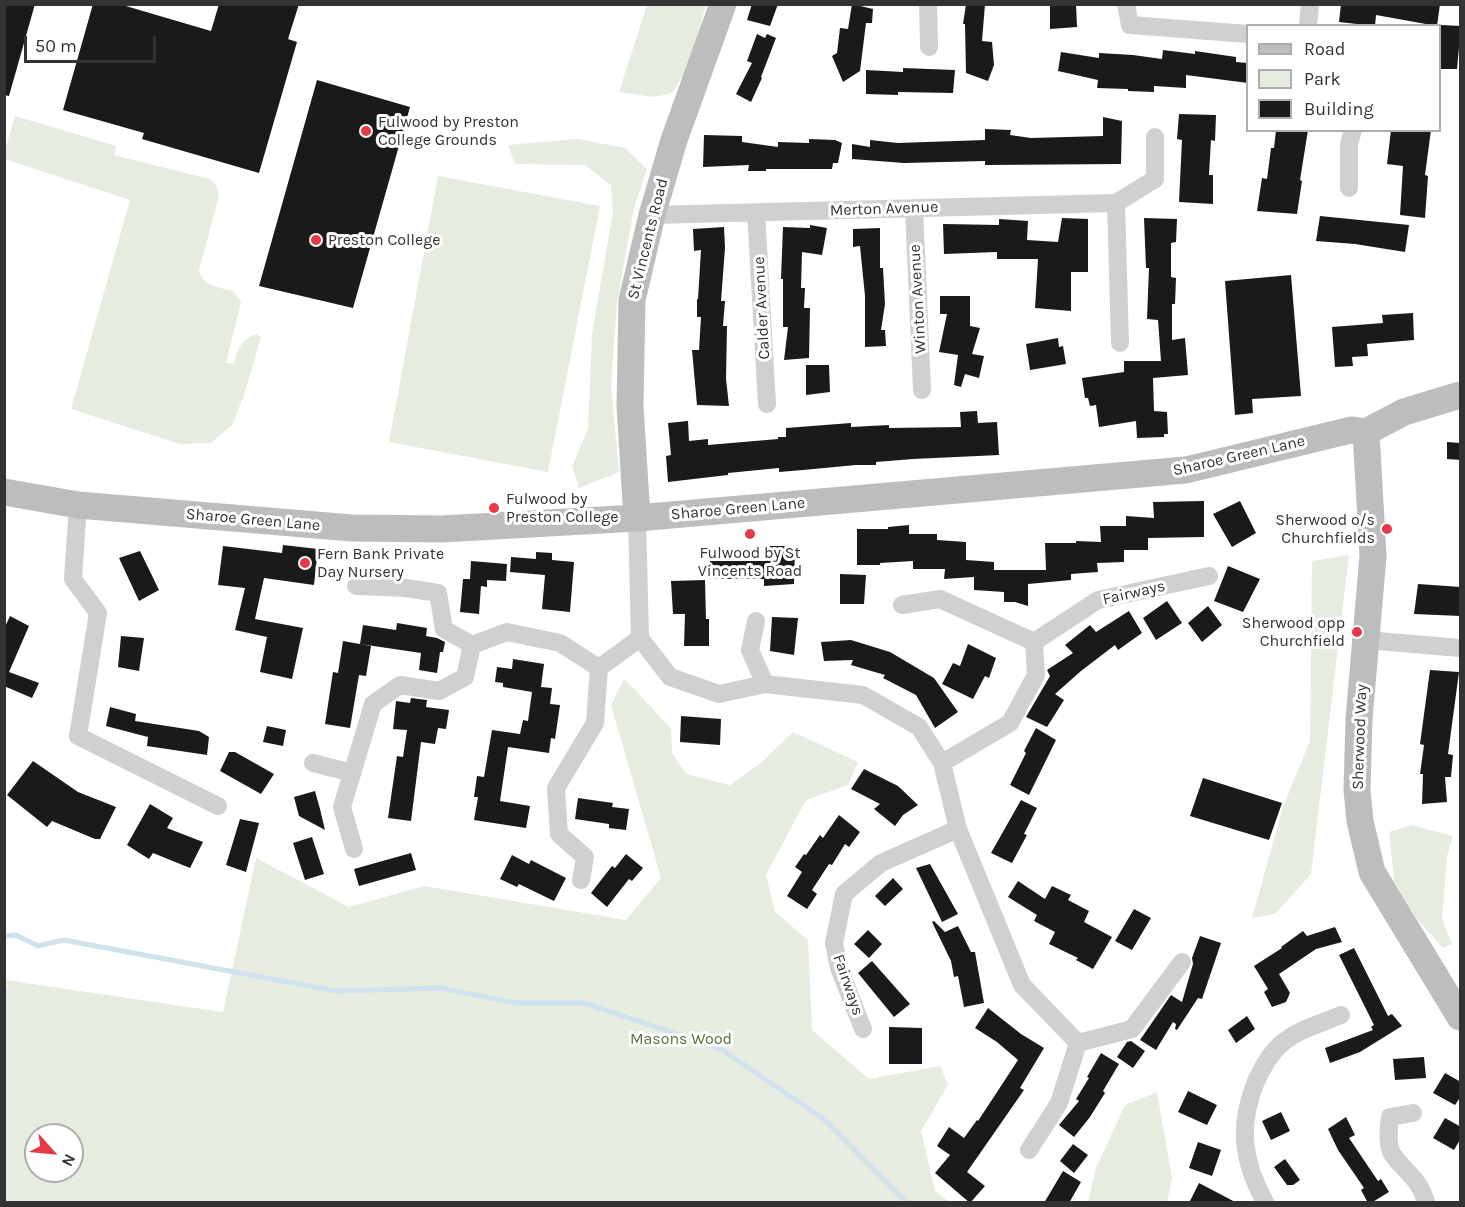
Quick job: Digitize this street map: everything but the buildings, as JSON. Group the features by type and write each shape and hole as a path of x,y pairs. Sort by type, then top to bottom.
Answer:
{"street":[{"name":"St Vincents Road","path":"637,518 630,406 632,300 652,215 674,140 723,4"},
{"path":"928,4 929,47"},
{"path":"1126,4 1130,25 1246,34"},
{"path":"1308,24 1310,4"},
{"path":"1349,188 1349,144 1352,132"},
{"path":"1120,343 1116,203 1155,179 1155,137"},
{"name":"Merton Avenue","path":"652,215 1116,203"},
{"name":"Winton Avenue","path":"914,208 922,390"},
{"name":"Calder Avenue","path":"756,212 767,404"},
{"name":"Sharoe Green Lane","path":"4,492 78,505 352,528 442,529 637,518 1186,471 1351,430 1366,432 1404,412 1461,395"},
{"name":"Sherwood Way","path":"1366,432 1373,556 1359,718 1357,790 1360,821 1372,872 1461,1017"},
{"path":"78,505 74,579 98,613 78,736 218,806"},
{"path":"637,518 640,638 670,677 720,694 765,684 862,695 919,727 942,763 958,829 1022,985 1078,1043"},
{"name":"Fairways","path":"1034,642 1098,600 1209,576"},
{"path":"356,586 406,588 438,593 444,629 472,645"},
{"path":"902,605 940,599 1034,642 1036,675 1010,723 942,763"},
{"path":"756,621 750,650 765,684"},
{"path":"472,645 507,632 560,642 599,668"},
{"path":"581,880 585,857 559,834 556,788 595,723 599,668 640,638"},
{"path":"1366,640 1461,648"},
{"path":"354,849 342,807 373,704 400,685 439,691 465,677 472,645"},
{"path":"312,763 352,773"},
{"name":"Fairways","path":"863,1029 839,968 834,943 844,894 881,863 958,829"},
{"path":"1078,1043 1132,1029 1182,962"},
{"path":"1264,1203 1247,1160 1244,1118 1260,1072 1279,1046 1294,1035 1341,1015"},
{"path":"1029,1150 1059,1103 1078,1043"},
{"path":"1413,1113 1390,1117 1389,1142 1392,1154 1414,1177 1426,1203"}],"green space":[{"path":"647,5 706,5 688,68 672,93 654,97 619,92"},
{"path":"15,116 116,146 114,155 210,179 216,186 219,194 218,200 199,270 207,283 233,291 241,302 226,363 234,364 238,349 246,339 256,334 261,337 244,395 232,425 211,443 180,444 71,409 130,200 5,159 5,151"},
{"path":"578,139 625,148 647,169 634,208 617,303 611,386 619,472 579,488 572,466 588,429 592,334 613,212 611,185 585,165 515,164 508,145"},
{"path":"438,176 600,206 548,472 389,442"},
{"path":"1349,555 1311,874 1275,914 1252,918 1283,807 1310,741 1312,561"},
{"name":"Masons Wood","path":"624,679 671,728 672,753 686,774 730,785 761,763 793,732 858,762 848,785 806,800 766,875 775,912 808,940 812,1030 869,1079 940,1066 948,1085 921,1131 935,1191 949,1202 5,1202 4,987 9,986 5,984 5,980 223,1012 256,858 349,907 424,886 626,920 661,878 611,705"},
{"path":"1411,825 1453,836 1447,856 1442,919 1452,944 1443,948 1417,919 1394,881 1389,832"},
{"path":"1157,1092 1172,1178 1167,1202 1088,1202 1096,1168 1125,1105"}],"waterway":[{"path":"4,936 16,935 38,946 64,940 336,991 440,988 516,1003 584,1003 721,1049 825,1120 906,1202"}],"place":[{"name":"Fulwood by Preston College Grounds","path":"366,131"},
{"name":"Preston College","path":"316,240"},
{"name":"Fulwood by Preston College","path":"494,508"},
{"name":"Sherwood o/s Churchfields","path":"1387,529"},
{"name":"Fulwood by St Vincents Road","path":"750,534"},
{"name":"Fern Bank Private Day Nursery","path":"305,563"},
{"name":"Sherwood opp Churchfield","path":"1357,632"}]}
